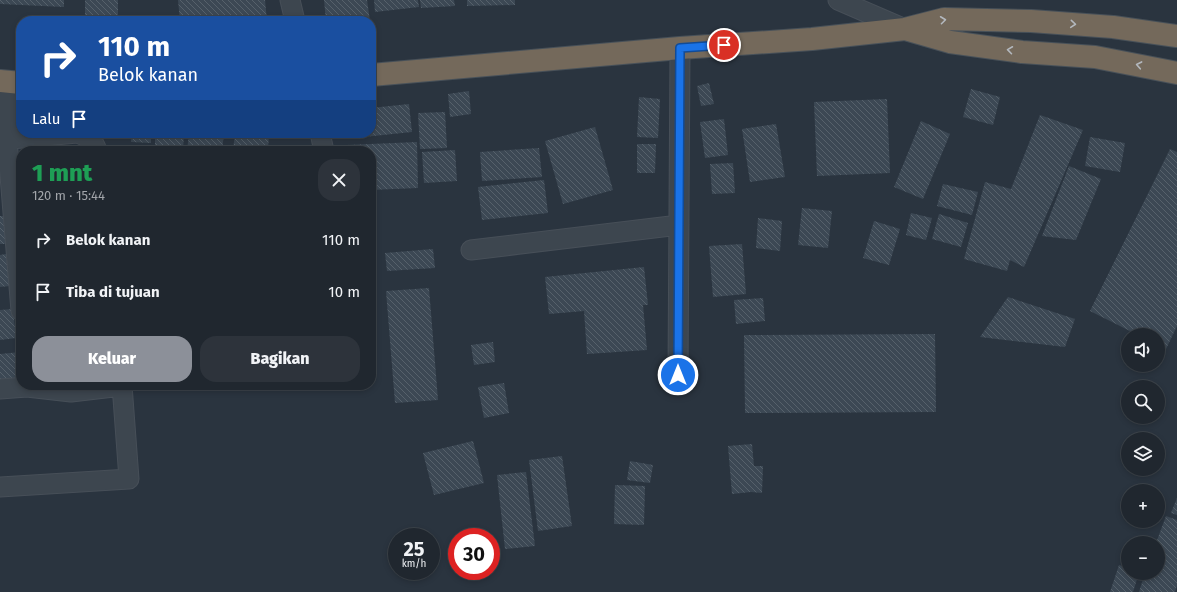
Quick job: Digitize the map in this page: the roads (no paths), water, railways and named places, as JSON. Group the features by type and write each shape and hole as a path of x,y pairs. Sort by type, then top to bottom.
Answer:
{"highway":[{"path":"376,75 680,48 812,39 905,29 944,19 1030,21 1113,27 1177,36"},
{"path":"905,29 950,42 1022,52 1095,57 1177,73"}],"street":[{"path":"290,0 294,16"},
{"path":"838,0 905,29"},
{"path":"678,375 680,48"},
{"path":"9,82 3,139 16,263"},
{"path":"3,139 16,138"},
{"path":"89,138 95,146"},
{"path":"471,250 679,225"},
{"path":"0,389 16,387"},
{"path":"56,390 71,392 88,390"},
{"path":"0,487 129,479 122,390"}]}
